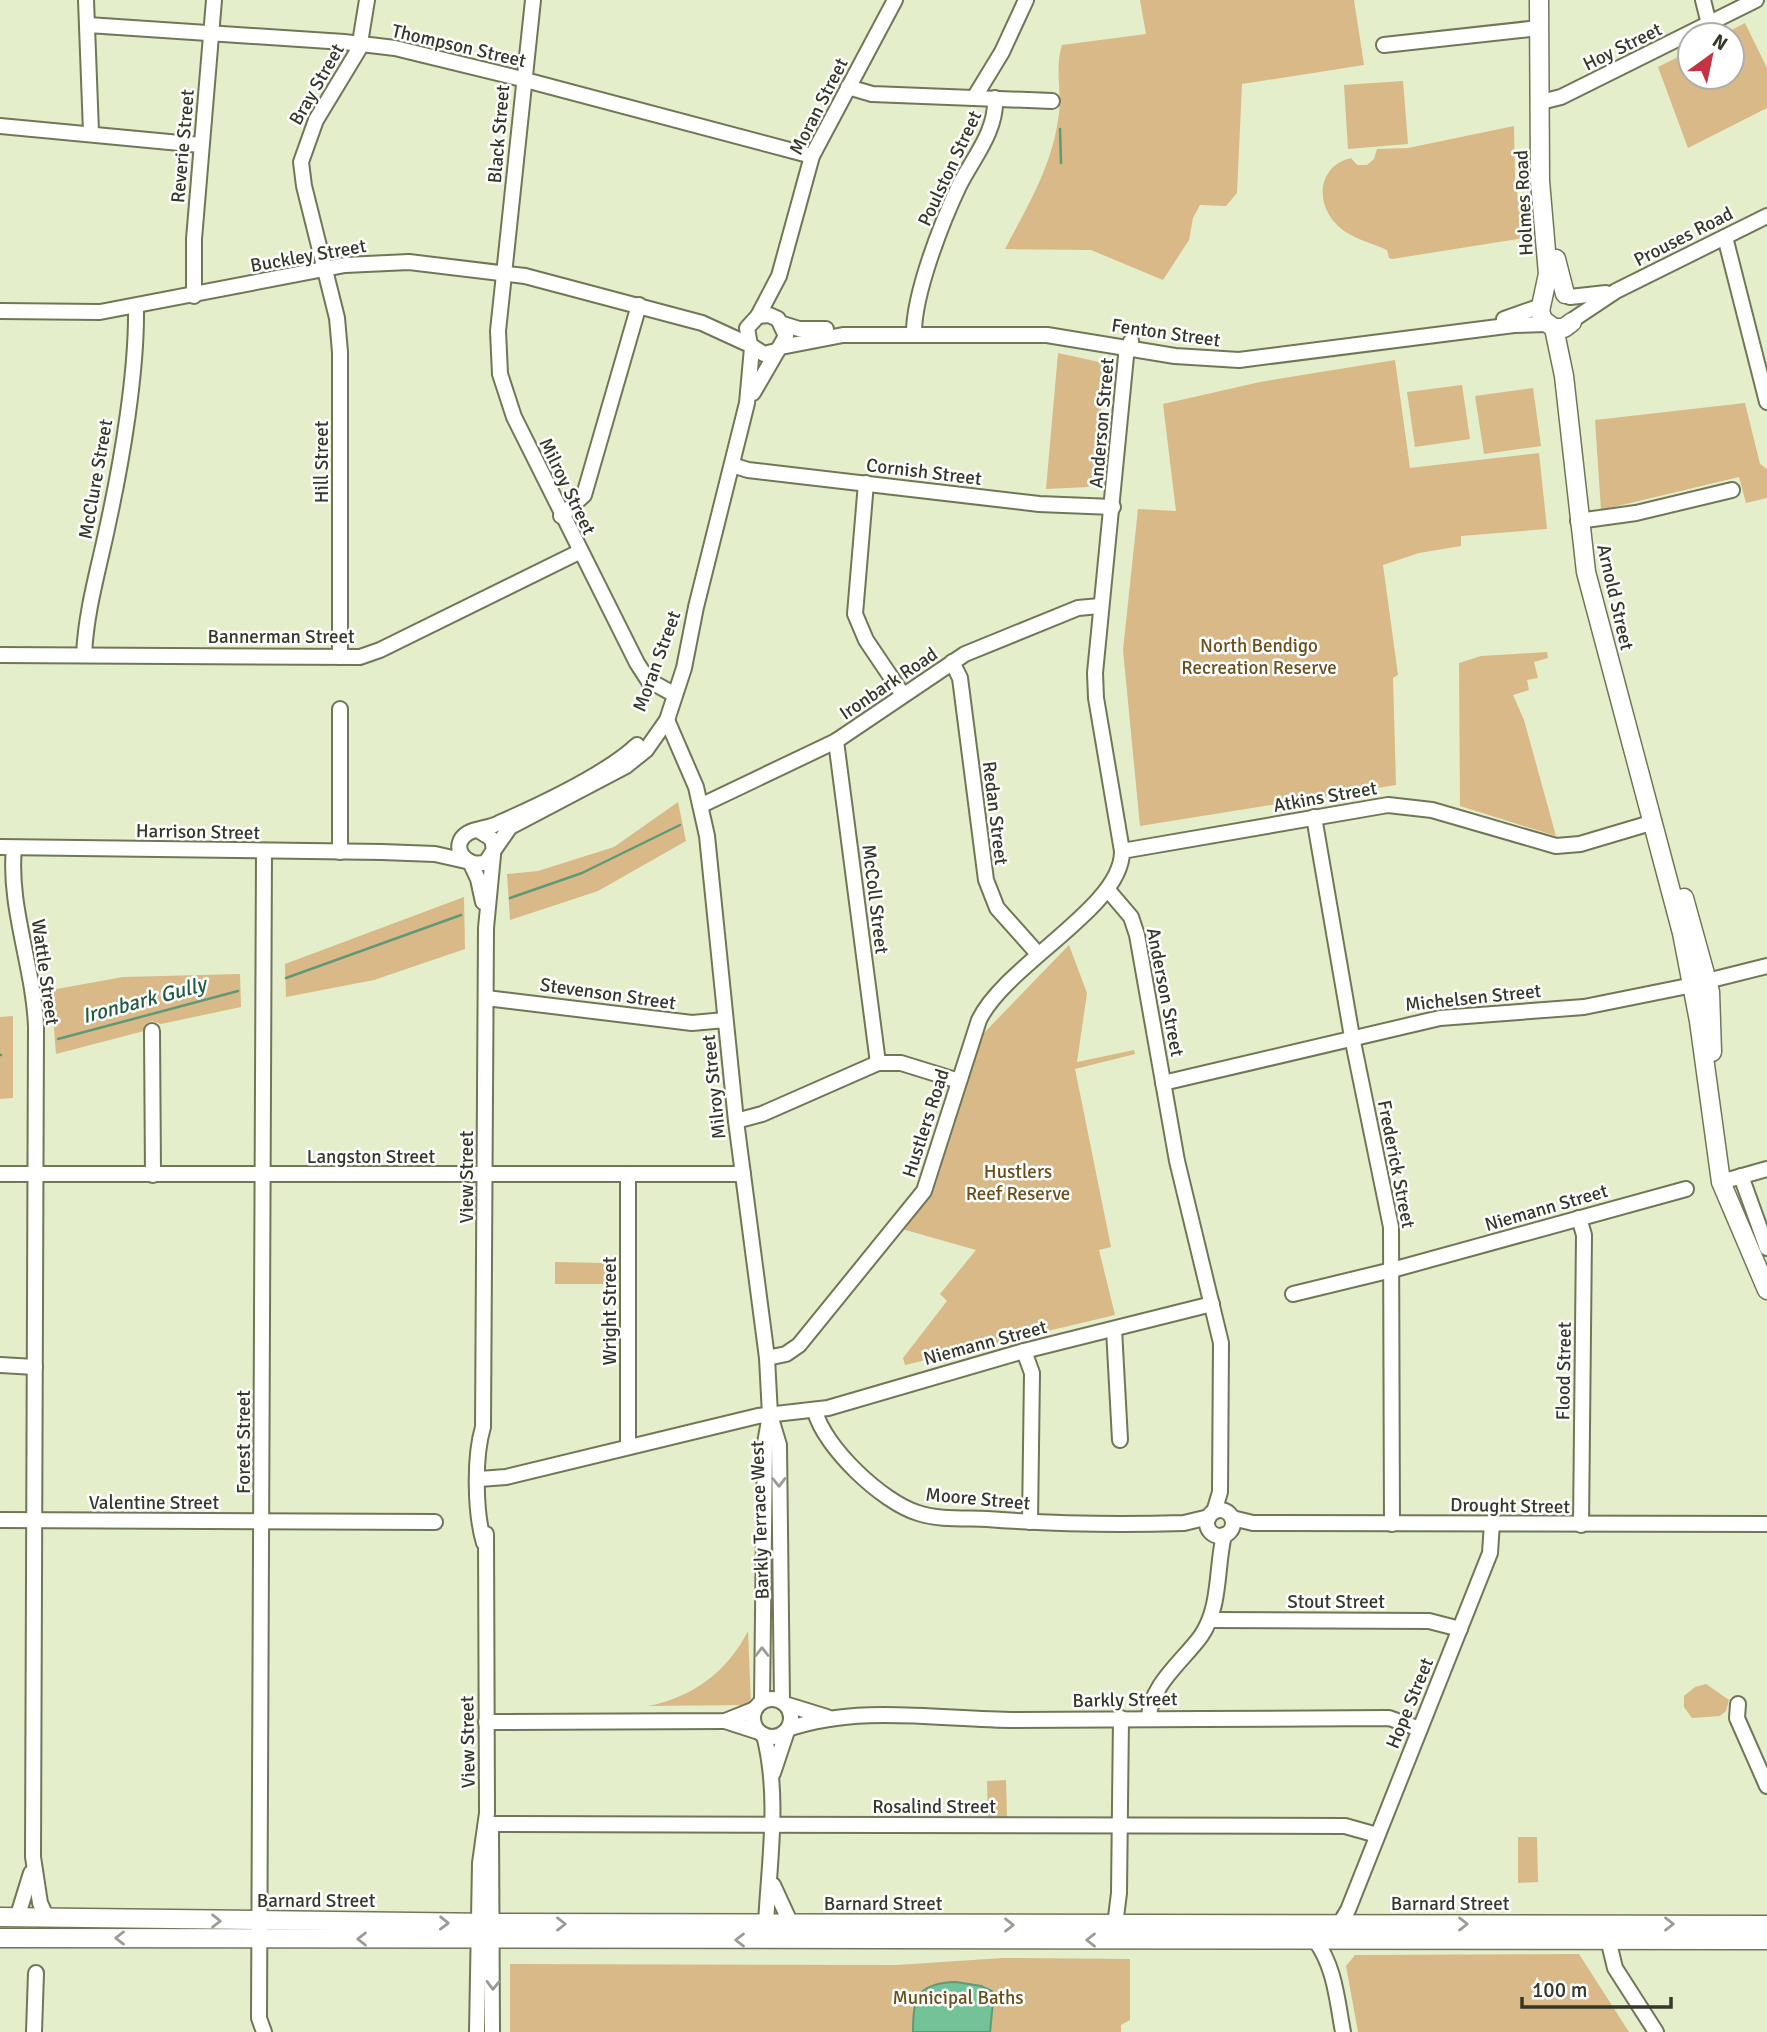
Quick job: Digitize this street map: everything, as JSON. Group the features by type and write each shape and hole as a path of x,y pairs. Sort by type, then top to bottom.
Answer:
{"main road":[{"name":"Holmes Road","path":"1539,0 1540,181 1548,274 1542,304"},
{"name":"Holmes Road","path":"1541,102 1556,263 1567,296"},
{"path":"1555,293 1567,296 1576,307 1573,321 1564,328 1550,326 1541,316 1542,304 1555,293"},
{"name":"Arnold Street","path":"1564,376 1573,321"},
{"name":"Arnold Street","path":"1550,326 1564,376 1578,521 1594,608 1700,983 1710,1101 1721,1182 1767,1289"},
{"path":"0,1900 6,1917 45,1937"},
{"name":"Barnard Street","path":"6,1917 261,1930"},
{"path":"766,1924 774,1932 832,1932 861,1940"},
{"name":"Barnard Street","path":"486,1931 766,1924 1231,1924 1329,1935 1364,1924 1513,1924 1767,1940"},
{"path":"878,1924 900,1929 971,1931 980,1940"},
{"path":"1513,1924 1522,1932 1536,1932 1550,1939"},
{"path":"1115,1925 1121,1933 1190,1934 1218,1940"},
{"name":"Barnard Street","path":"0,1938 261,1930 486,1931 861,1940 1218,1940 1329,1935 1550,1939 1607,1932 1767,1925"}],"street":[{"path":"86,0 91,132"},
{"name":"Reverie Street","path":"194,296 193,252 215,0"},
{"name":"Bray Street","path":"326,269 304,186 303,149 316,120 361,44 367,0"},
{"name":"Black Street","path":"504,272 522,79 533,0"},
{"name":"Moran Street","path":"754,319 779,276 813,156 895,0"},
{"name":"Poulston Street","path":"974,98 1002,52 1026,0"},
{"path":"1703,0 1708,21"},
{"name":"Hoy Street","path":"1715,21 1756,0"},
{"name":"Thompson Street","path":"88,25 361,44 425,54 813,156"},
{"path":"1384,44 1539,28"},
{"name":"Hoy Street","path":"1541,102 1561,97 1676,40"},
{"path":"848,87 872,94 1052,101"},
{"name":"Poulston Street","path":"914,331 938,236 961,183 994,122 995,98"},
{"path":"0,127 91,132 201,145"},
{"name":"Prouses Road","path":"1573,321 1616,291 1767,216"},
{"path":"1725,237 1767,402"},
{"name":"Buckley Street","path":"0,311 85,313 136,307 326,269 365,263 409,262 504,272 639,305 702,323 751,346"},
{"name":"Hill Street","path":"326,269 340,352 340,657"},
{"name":"Milroy Street","path":"504,272 498,345 503,388 561,516 642,673 654,685 668,691"},
{"name":"Moran Street","path":"779,276 781,321"},
{"name":"Prouses Road","path":"1567,296 1616,291"},
{"name":"Fenton Street","path":"781,321 814,329 1047,335 1193,351 1245,352 1509,318 1542,304"},
{"path":"561,516 584,495 639,305"},
{"name":"McClure Street","path":"84,655 89,606 112,506 135,351 136,307"},
{"path":"769,315 781,321 786,336 779,349 764,354 751,346 746,333 754,319 769,315"},
{"name":"Buckley Street","path":"702,323 754,319"},
{"name":"Fenton Street","path":"1130,344 1197,359 1239,360 1514,325 1550,326"},
{"name":"Fenton Street","path":"779,349 831,336 914,331"},
{"name":"Anderson Street","path":"1130,344 1100,606 1096,698 1122,851 1119,871 1108,890 1125,908 1134,925 1181,1177 1221,1343 1219,1556 1210,1619"},
{"name":"Moran Street","path":"654,734 667,719 682,677 696,607 747,403 751,346"},
{"name":"Moran Street","path":"747,403 779,349"},
{"name":"Cornish Street","path":"732,465 748,470 1039,504 1113,507"},
{"path":"866,483 855,614 866,640 903,695"},
{"path":"1578,521 1643,512 1732,490"},
{"name":"Bannerman Street","path":"0,655 360,657 380,650 579,552"},
{"name":"Ironbark Road","path":"702,805 836,741 952,662 1078,608 1100,606"},
{"name":"Moran Street","path":"654,734 696,607"},
{"name":"Redan Street","path":"952,662 960,678 986,880 997,908 1038,954"},
{"path":"340,709 340,852"},
{"name":"Milroy Street","path":"667,719 702,805 718,924 736,1121 767,1358 770,1415"},
{"path":"654,734 683,759"},
{"path":"654,734 617,773 510,827 486,862 468,863 460,852 461,841 468,833 500,823 611,765 654,734"},
{"name":"McColl Street","path":"836,741 878,1063"},
{"name":"Atkins Street","path":"1122,851 1368,807 1406,805 1556,846 1580,844 1654,822"},
{"name":"Frederick Street","path":"1314,817 1352,1037 1391,1227 1392,1524"},
{"path":"478,831 492,839 493,852"},
{"name":"Harrison Street","path":"382,852 443,847 461,841"},
{"name":"Harrison Street","path":"7,848 382,852 435,854 468,863"},
{"name":"Wattle Street","path":"7,848 35,1000 33,1857 39,1900 47,1918"},
{"name":"Forest Street","path":"264,851 259,2018 264,2032"},
{"name":"View Street","path":"477,2032 486,1931 489,1819 484,1543 480,1523 483,1479 479,1448 483,1427 486,928 493,852"},
{"name":"View Street","path":"468,863 482,892 486,928"},
{"name":"Hustlers Road","path":"767,1358 786,1354 799,1345 924,1191 985,1007 1001,986 1108,890"},
{"name":"Michelsen Street","path":"1163,1083 1440,1018 1584,1007 1767,967"},
{"name":"Stevenson Street","path":"486,998 692,1023 725,1020"},
{"path":"152,1031 153,1175"},
{"path":"736,1121 762,1114 878,1063 901,1063 959,1081"},
{"path":"1721,1182 1767,1170"},
{"name":"Langston Street","path":"0,1174 743,1174"},
{"name":"Wright Street","path":"628,1175 628,1447"},
{"path":"1741,1176 1767,1248"},
{"name":"Niemann Street","path":"1293,1294 1392,1270 1686,1189"},
{"name":"Flood Street","path":"1579,1218 1584,1235 1581,1525"},
{"name":"Niemann Street","path":"770,1415 815,1411 1024,1351 1212,1304"},
{"path":"1114,1329 1119,1440"},
{"path":"1024,1351 1032,1373 1030,1522"},
{"path":"0,1365 35,1367"},
{"name":"Moore Street","path":"815,1411 820,1425 857,1472 886,1498 932,1516 1030,1522 1220,1523"},
{"path":"483,1479 770,1415"},
{"name":"Barkly Terrace West","path":"770,1415 779,1445 785,1703"},
{"name":"Barkly Terrace West","path":"758,1705 765,1443 770,1415"},
{"name":"Valentine Street","path":"0,1520 435,1522"},
{"name":"Drought Street","path":"1220,1523 1767,1524"},
{"name":"Hope Street","path":"1329,1935 1353,1895 1460,1629 1491,1548 1492,1523"},
{"path":"1149,1718 1156,1692 1201,1636 1210,1619"},
{"name":"Stout Street","path":"1210,1619 1429,1621 1460,1629"},
{"path":"725,1721 772,1698 785,1703 792,1717 772,1774"},
{"name":"Barkly Street","path":"785,1703 828,1718"},
{"path":"1738,1704 1737,1718 1767,1786"},
{"path":"758,1705 753,1721 762,1734 772,1774 771,1880 766,1924"},
{"name":"Barkly Street","path":"787,1730 828,1718 1389,1718 1420,1729"},
{"path":"1115,1925 1119,1893 1121,1718"},
{"path":"486,1722 725,1721 776,1737 787,1730"},
{"name":"Rosalind Street","path":"489,1819 772,1825 1345,1826 1377,1835"},
{"name":"Wattle Street","path":"6,1917 28,1891 33,1857"},
{"path":"771,1880 781,1908 791,1924"},
{"path":"1119,1893 1124,1907 1138,1925"},
{"path":"1353,1895 1353,1908 1364,1924"},
{"name":"View Street","path":"486,1931 492,2032"},
{"path":"1607,1932 1615,1968 1656,2032"},
{"path":"1329,1935 1343,2032"},
{"path":"34,2032 36,1973"}],"green space":[{"path":"1140,0 1354,0 1364,65 1242,84 1237,193 1226,206 1200,205 1193,218 1189,240 1163,280 1091,250 1005,249 1037,187 1055,138 1062,45 1146,34"},
{"path":"1746,25 1767,68 1767,108 1688,148 1658,67 1676,58 1676,91 1746,91"},
{"path":"1403,81 1408,144 1348,149 1344,85"},
{"path":"1514,126 1515,178 1524,238 1392,259 1389,258 1387,250 1343,230 1330,217 1325,207 1323,186 1326,177 1340,162 1351,158 1357,165 1367,165 1374,159 1377,149 1408,148"},
{"path":"1058,353 1099,362 1104,369 1096,479 1088,487 1046,489"},
{"name":"North Bendigo Recreation Reserve","path":"1395,360 1410,468 1539,453 1547,529 1461,536 1461,546 1419,553 1383,565 1398,675 1393,678 1396,785 1140,826 1123,650 1138,509 1176,511 1163,404 1260,382"},
{"path":"1462,385 1470,439 1415,447 1407,392"},
{"path":"1533,388 1541,446 1484,454 1475,396"},
{"path":"1745,403 1760,464 1767,469 1767,498 1746,503 1739,477 1601,510 1595,420"},
{"path":"1547,652 1548,658 1534,662 1538,678 1527,680 1529,690 1513,695 1524,720 1556,836 1460,806 1459,663 1481,656"},
{"path":"678,802 686,841 598,891 510,920 507,874 538,871 614,847"},
{"path":"464,897 465,949 374,980 286,997 285,964"},
{"name":"Hustlers Reef Reserve","path":"1069,945 1087,993 1077,1062 1134,1050 1135,1054 1075,1069 1111,1247 1099,1250 1115,1315 905,1365 903,1358 947,1301 940,1294 976,1250 902,1229 936,1183 984,1033"},
{"path":"240,974 241,1007 161,1024 152,1021 146,1024 144,1031 56,1054 51,990 123,977"},
{"path":"13,1016 13,1098 0,1099 0,1017"},
{"path":"555,1262 605,1263 605,1284 555,1284"},
{"path":"748,1631 751,1705 648,1706 680,1696 707,1680 730,1659"},
{"path":"1706,1684 1729,1700 1726,1711 1720,1716 1692,1718 1684,1707 1684,1696 1695,1687"},
{"path":"1006,1780 1007,1817 988,1817 987,1781"},
{"path":"1518,1837 1537,1837 1538,1882 1518,1883"},
{"path":"1579,1954 1629,2032 1358,2032 1346,1966 1355,1955"},
{"name":"Municipal Baths","path":"1003,1958 1130,1959 1130,2020 1121,2025 1121,2032 510,2032 510,1964 897,1965"}],"shaded area":[{"path":"956,1982 981,1986 994,1992 990,2032 913,2032 914,2009 920,1994 933,1985"}],"waterway":[{"path":"1060,129 1061,163"},
{"name":"Ironbark Gully","path":"510,898 582,873 680,825"},
{"name":"Ironbark Gully","path":"286,978 461,915"},
{"name":"Ironbark Gully","path":"58,1039 238,991"}]}
